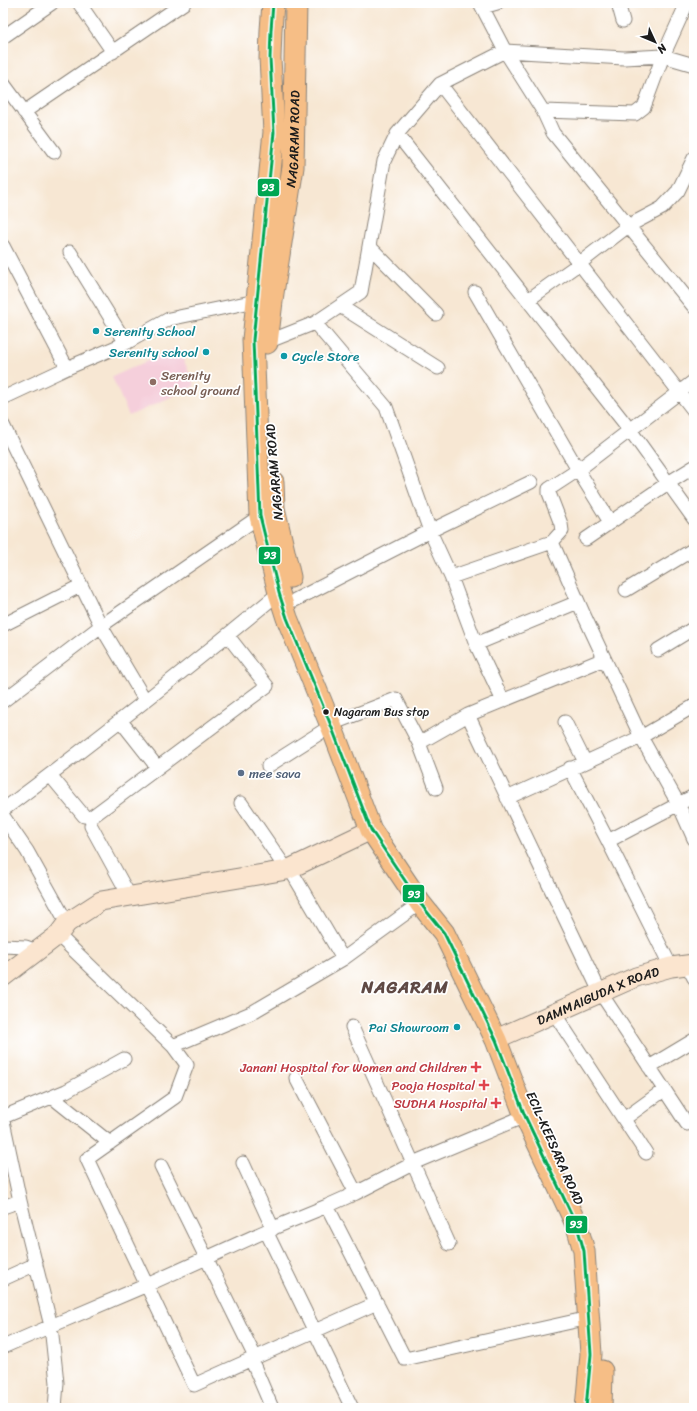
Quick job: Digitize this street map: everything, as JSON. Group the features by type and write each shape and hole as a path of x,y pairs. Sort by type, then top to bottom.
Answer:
{"main road":[{"name":"NAGARAM ROAD","path":"274,3 270,58 274,132 271,252 273,292 267,342 267,377 274,508 287,597"},
{"name":"NAGARAM ROAD","path":"296,3 293,166 271,252 256,301 253,340 260,516 287,597 335,724 371,830 420,903 444,933 500,1038"},
{"name":"NAGARAM ROAD","path":"335,724 381,822 412,874 472,959 500,1038"},
{"name":"ECIL-KEESARA ROAD","path":"500,1038 525,1116 577,1226 584,1251 591,1354 586,1408"},
{"name":"ECIL-KEESARA ROAD","path":"500,1038 589,1225 600,1286 602,1357 601,1408"}],"street":[{"path":"79,3 113,52"},
{"path":"24,112 184,3"},
{"path":"497,3 482,5 505,51 543,111 553,133 694,308"},
{"path":"618,3 623,21"},
{"path":"543,111 635,114 644,107 663,56 687,3"},
{"path":"3,37 47,4"},
{"path":"267,342 315,323 361,292 384,161 397,134 440,84 505,51 624,58 663,56 694,65"},
{"path":"3,83 54,152"},
{"path":"440,84 694,411"},
{"path":"397,134 630,430 694,519"},
{"path":"528,300 628,226 662,208 678,191 694,158"},
{"path":"3,246 67,368"},
{"path":"369,246 436,314"},
{"path":"70,252 126,343"},
{"path":"475,292 578,470 610,522"},
{"path":"3,398 67,368 126,343 169,319 256,301"},
{"path":"340,306 438,368"},
{"path":"315,323 386,407 430,531 451,578 476,644 503,701"},
{"path":"451,578 552,542 562,531 561,524 549,493 549,488 578,470 694,381"},
{"path":"3,425 80,586 101,626 145,700"},
{"path":"586,539 668,483 694,468"},
{"path":"3,810 228,636 287,597 430,531 531,482"},
{"path":"3,701 101,626 260,516"},
{"path":"552,542 604,659 641,737 679,805 694,839"},
{"path":"626,590 694,548"},
{"path":"4,623 80,586"},
{"path":"476,644 578,602"},
{"path":"658,650 694,628"},
{"path":"89,819 267,686 228,636"},
{"path":"419,743 468,715 604,659"},
{"path":"268,766 335,724 396,699 419,743 436,788"},
{"path":"507,798 570,768 641,737 694,706"},
{"path":"468,715 600,992 686,1124"},
{"path":"120,720 157,767"},
{"path":"565,722 585,762"},
{"path":"570,768 608,841 686,969"},
{"path":"50,775 89,819 130,896"},
{"path":"608,841 694,796"},
{"path":"241,803 289,869 343,959"},
{"path":"3,816 27,850 63,929 173,1046 187,1065 175,1098 87,1159 194,1385 377,1303"},
{"path":"3,977 101,900 289,869 371,830"},
{"path":"173,1046 251,1013 343,959 420,903"},
{"path":"3,946 26,947 37,951"},
{"name":"DAMMAIGUDA X ROAD","path":"500,1038 636,977 686,969"},
{"path":"554,1013 646,1153"},
{"path":"352,1028 449,1244"},
{"path":"649,1067 694,1040"},
{"path":"3,1117 66,1091 124,1059"},
{"path":"296,1078 356,1193"},
{"path":"624,1119 664,1090"},
{"path":"52,1097 110,1143"},
{"path":"3,1347 327,1206 413,1164 525,1116"},
{"path":"3,1121 20,1201 51,1326 57,1383 55,1408"},
{"path":"243,1163 269,1230 352,1408"},
{"path":"161,1166 253,1358 272,1408"},
{"path":"3,1207 20,1201"},
{"path":"327,1206 406,1358 589,1318"},
{"path":"3,1279 36,1264"}],"shaded area":[{"name":"Serenity school ground","path":"178,347 195,386 129,416 112,377"}],"transit line":[{"name":"93","path":"273,3 270,58 274,132 253,340 260,516 279,593 287,618 332,728 371,830 420,903 444,933 496,1040 525,1116 577,1226 584,1251 591,1354 586,1408"}],"place":[{"name":"Serenity School","path":"96,331"},
{"name":"Serenity school","path":"206,352"},
{"name":"Cycle Store","path":"284,356"},
{"name":"Serenity school ground","path":"153,382"},
{"name":"Nagaram Bus stop","path":"326,712"},
{"name":"mee sava","path":"241,773"},
{"name":"Pai Showroom","path":"457,1027"},
{"name":"Janani Hospital for Women and Children","path":"476,1067"},
{"name":"Pooja Hospital","path":"484,1085"},
{"name":"SUDHA Hospital","path":"496,1103"}],"district":[{"name":"NAGARAM","path":"405,987"}]}
